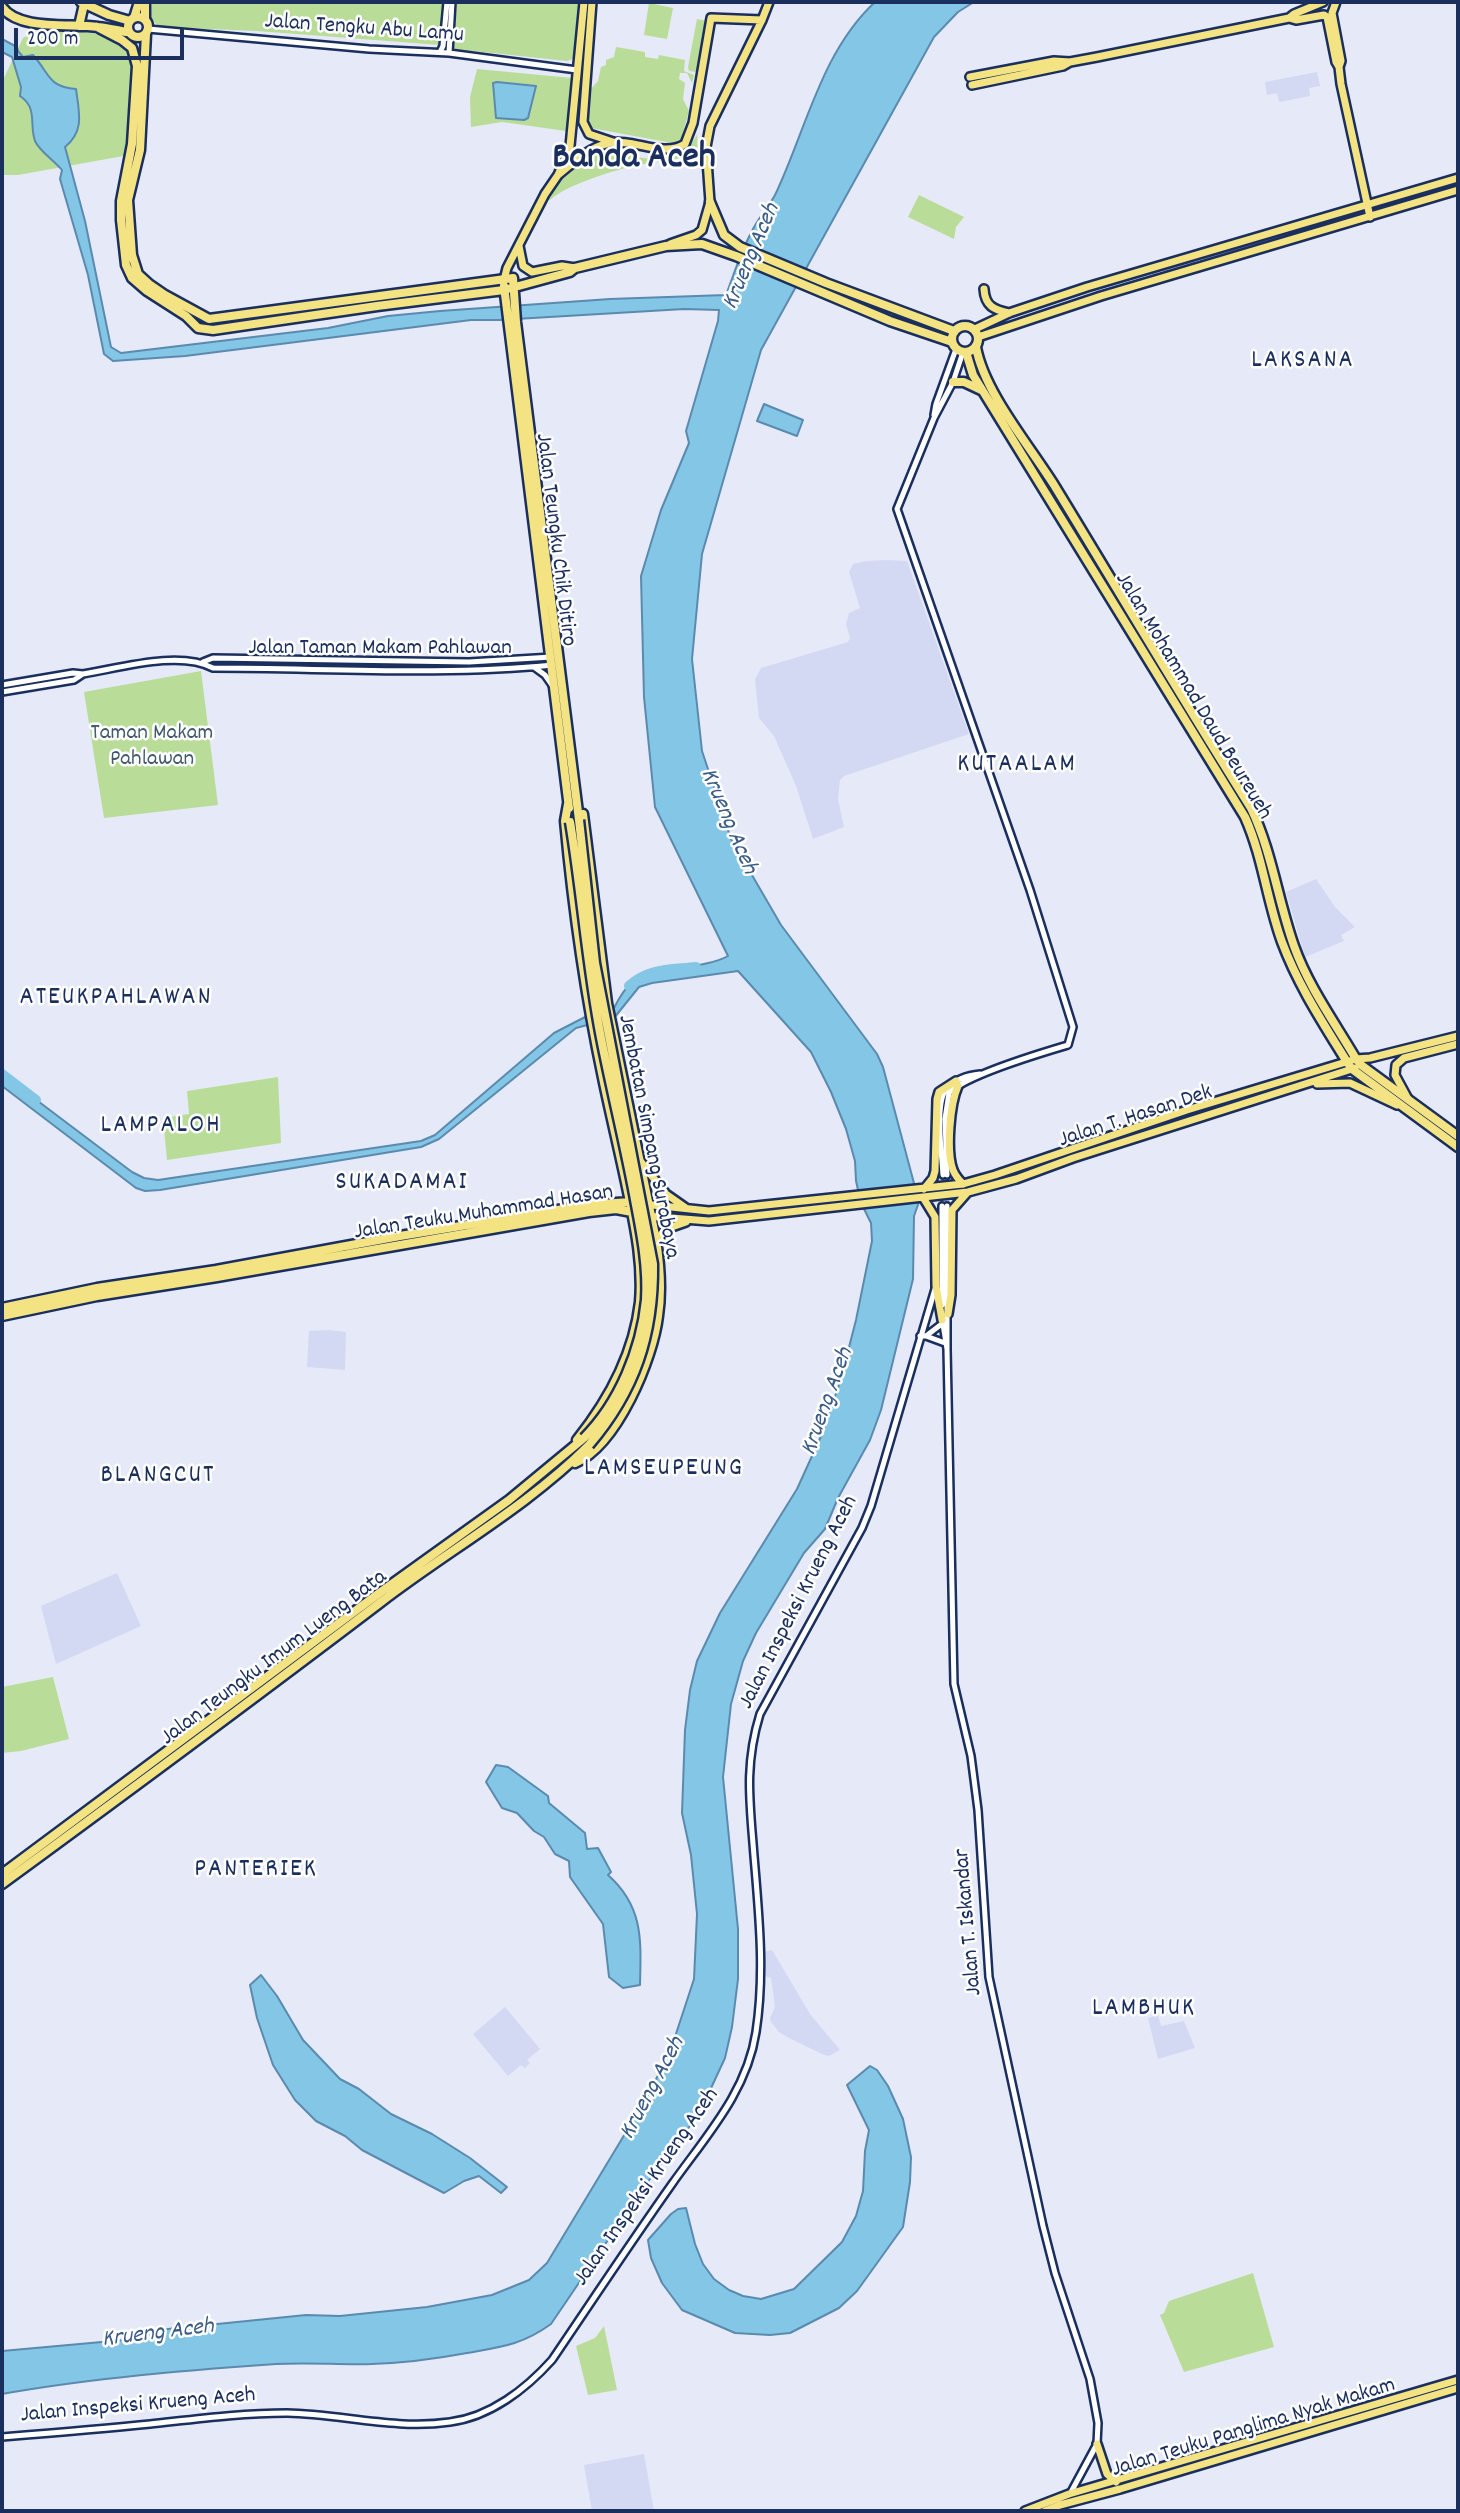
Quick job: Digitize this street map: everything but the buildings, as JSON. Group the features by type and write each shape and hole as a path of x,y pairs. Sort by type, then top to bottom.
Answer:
{"highway":[{"path":"128,32 139,2"},
{"path":"145,2 147,32 140,150 128,200 130,243 135,273 165,295 209,318 364,303"},
{"path":"79,26 83,3 132,19 145,19"},
{"path":"2,7 10,16 34,23 97,27 128,32 135,37 147,32"},
{"path":"97,27 132,48 137,66 132,145 121,201 125,258 135,273 198,328 213,330 481,283 509,284"},
{"path":"710,202 724,235 740,247 954,331"},
{"path":"376,301 482,293 666,246 702,244 959,349 976,346 977,333 963,325 954,331"},
{"path":"481,283 482,293"},
{"name":"Jalan Teungku Chik Ditiro","path":"509,284 554,661 577,798 584,818 607,1003 640,1161"},
{"path":"271,310 272,320"},
{"path":"954,331 959,349"},
{"name":"Jalan Mohammad Daud Beureueh","path":"976,346 982,368 998,399 1251,808 1264,835 1295,950 1354,1064 1458,1136"},
{"name":"Jalan Mohammad Daud Beureueh","path":"959,349 1245,817 1254,837 1281,940 1294,973 1354,1064 1413,1114 1458,1147"},
{"path":"953,382 964,382 984,391"},
{"name":"Jalan Teungku Chik Ditiro","path":"554,661 554,687 568,804 575,821"},
{"name":"Jalan Teungku Chik Ditiro","path":"575,821 577,798"},
{"name":"Jalan Teungku Chik Ditiro","path":"568,804 565,821 582,966 632,1212"},
{"name":"Jembatan Simpang Surabaya","path":"575,821 607,1034 649,1232 653,1274 651,1317 632,1378 621,1402 586,1442"},
{"path":"640,1161 649,1205"},
{"name":"Jalan Teuku Muhammad Hasan","path":"2,1316 588,1205 630,1202"},
{"name":"Jalan Teungku Imum Lueng Bata","path":"570,1464 584,1458 612,1427 627,1404 647,1360 658,1319 661,1277 649,1205"},
{"name":"Jalan Teuku Muhammad Hasan","path":"2,1308 97,1288 217,1274 589,1212 616,1209 632,1212"},
{"name":"Jalan Teungku Imum Lueng Bata","path":"562,1458 609,1394 632,1340 638,1316 641,1283 632,1212"},
{"name":"Jalan Teungku Imum Lueng Bata","path":"2,1884 7,1874 586,1442"},
{"name":"Jalan Teungku Imum Lueng Bata","path":"380,1597 528,1499 570,1464 586,1442"}],"main road":[{"path":"509,284 507,268 545,194 558,175 570,146 584,2"},
{"path":"592,2 583,122 589,134 613,142 679,148 689,138 693,123 711,18 762,20"},
{"path":"666,246 696,235 702,230 710,202 706,147 710,126 769,2"},
{"path":"971,81 1289,18 1323,2"},
{"path":"1336,2 1332,13 1341,61 1339,67"},
{"path":"1289,18 1296,20 1325,15 1339,67 1370,217"},
{"path":"693,123 710,126"},
{"path":"558,175 584,154 613,142"},
{"path":"977,333 1009,313 1087,287 1458,178"},
{"path":"977,333 1458,190"},
{"path":"519,246 521,261 532,272 562,267 575,268"},
{"path":"820,291 825,282"},
{"path":"984,289 990,306 1009,313"},
{"path":"1354,1064 1458,1036"},
{"path":"1409,1100 1395,1075 1396,1065 1404,1058 1458,1044"},
{"name":"Jalan T. Hasan Dek","path":"849,1205 922,1199 968,1192 1006,1182 1150,1133 1309,1084 1354,1064"},
{"name":"Jalan T. Hasan Dek","path":"849,1196 963,1184 1227,1098 1354,1064"},
{"path":"1309,1084 1350,1083 1413,1114"},
{"path":"957,1084 951,1105 951,1161 954,1174 963,1184"},
{"path":"922,1190 933,1178 935,1171 939,1091 957,1084"},
{"path":"640,1161 666,1194 689,1209"},
{"path":"944,1319 951,1295 952,1210 968,1192"},
{"name":"Jalan Teuku Muhammad Hasan","path":"630,1202 709,1211 849,1196"},
{"path":"922,1199 935,1217 936,1286 944,1319"},
{"name":"Jalan Teuku Muhammad Hasan","path":"632,1212 652,1217 709,1222 849,1205"},
{"path":"746,1208 747,1217"},
{"path":"656,1240 666,1228 690,1221"},
{"name":"Jalan Teuku Panglima Nyak Makam","path":"1329,2423 1458,2380"},
{"name":"Jalan Teuku Panglima Nyak Makam","path":"1045,2511 1200,2461 1458,2388"},
{"path":"1097,2444 1107,2474 1116,2482"},
{"name":"Jalan Teuku Panglima Nyak Makam","path":"1025,2511 1069,2494 1200,2461"}],"street":[{"path":"440,52 449,2"},
{"path":"449,2 449,53"},
{"name":"Jalan Tengku Abu Lamu","path":"147,32 440,52 578,70"},
{"path":"945,1175 946,1098 957,1084 1068,1045 1073,1027 1032,898 897,509 934,418 953,382 959,349"},
{"path":"934,418 936,404 959,349"},
{"name":"Jalan Taman Makam Pahlawan","path":"2,692 20,685 74,680 83,674 177,660 554,661"},
{"name":"Jalan Taman Makam Pahlawan","path":"203,662 213,668 436,669 533,667 554,661"},
{"path":"533,667 545,675 554,687"},
{"path":"2,685 20,685"},
{"path":"944,1206 944,1319 947,1345"},
{"name":"Jalan Inspeksi Krueng Aceh","path":"2,2437 246,2414 305,2414 397,2424 450,2423 470,2417 520,2391 552,2360 707,2138 735,2094 750,2058 757,2022 761,1949 748,1785 751,1743 761,1714 862,1528 875,1493 936,1286"},
{"path":"923,1336 944,1319"},
{"path":"944,1319 947,1345"},
{"path":"923,1336 947,1345"},
{"name":"Jalan T. Iskandar","path":"947,1345 954,1684 971,1756 978,1810 989,1978 1023,2141 1052,2260 1094,2394 1098,2423 1097,2444"},
{"path":"1058,2508 1069,2494 1097,2444"}],"shaded area":[{"path":"1317,72 1320,86 1309,88 1310,96 1279,102 1277,93 1267,95 1265,82"},
{"path":"886,560 907,561 969,734 844,776 840,780 838,799 844,827 813,839 796,786 774,736 759,718 755,679 761,668 848,642 850,638 846,624 849,613 860,608 849,572 853,564"},
{"path":"1316,879 1335,907 1355,927 1341,935 1344,941 1305,957 1286,892"},
{"path":"309,1331 346,1332 345,1370 307,1367"},
{"path":"117,1573 141,1626 56,1664 41,1606"},
{"path":"772,1950 810,2014 840,2050 829,2056 822,2054 779,2032 771,2022 775,2007 771,1978 762,1975 763,1952"},
{"path":"505,2007 540,2049 527,2060 530,2063 525,2068 521,2065 508,2076 473,2034"},
{"path":"1158,2015 1161,2026 1184,2021 1195,2048 1158,2059 1148,2018"},
{"path":"644,2454 654,2511 592,2511 584,2465"}],"green space":[{"path":"152,2 443,2 440,45 257,31 159,27 151,19"},
{"path":"457,2 579,2 575,58 567,61 455,49 453,46"},
{"path":"649,3 673,8 667,39 644,35"},
{"path":"697,19 707,21 697,72 689,71 688,67"},
{"path":"34,31 92,33 117,43 127,53 135,67 129,155 18,175 2,175 2,82 23,38"},
{"path":"616,47 645,52 645,57 658,59 659,55 685,60 684,71 694,75 692,83 687,73 680,73 679,79 685,83 683,99 689,111 681,140 672,143 588,126 590,90 598,81 601,67 606,65 606,60 614,57"},
{"path":"477,69 572,78 566,131 502,122 471,127 470,97"},
{"path":"697,134 699,159 695,147 678,159 611,172 547,199 563,176 598,151 667,159 679,155 689,147"},
{"path":"919,195 964,217 956,227 954,239 908,217"},
{"name":"Taman Makam Pahlawan","path":"201,671 218,805 104,818 84,692"},
{"path":"278,1077 281,1143 167,1160 163,1118 189,1114 187,1091"},
{"path":"53,1677 69,1739 2,1753 2,1687"},
{"path":"1253,2273 1274,2347 1184,2372 1160,2315 1164,2313 1169,2301"},
{"path":"604,2326 617,2390 588,2395 576,2346 595,2338"}],"water":[{"name":"Krueng Aceh","path":"875,2 974,2 958,12 934,37 761,350 702,554 692,659 702,751 731,839 781,925 877,1054 883,1067 919,1202 914,1216 913,1279 881,1410 870,1440 838,1498 825,1529 804,1553 756,1633 743,1661 731,1704 723,1777 738,1929 738,1979 725,2058 699,2114 644,2187 551,2324 530,2337 490,2349 408,2362 288,2363 208,2369 104,2379 2,2394 2,2351 135,2339 138,2335 168,2329 306,2315 340,2316 427,2307 492,2295 529,2280 547,2263 649,2094 672,2046 694,1979 697,1914 691,1855 682,1813 685,1730 690,1690 697,1661 720,1613 797,1489 822,1434 840,1382 872,1241 871,1223 861,1203 856,1181 855,1161 831,1092 811,1052 738,971 639,987 614,1018 576,1028 439,1139 421,1147 160,1190 145,1191 136,1188 2,1086 2,1074 132,1172 144,1178 158,1180 421,1141 435,1135 554,1033 587,1016 614,1008 627,987 641,976 705,964 728,956 655,807 644,697 641,576 661,510 689,443 686,431 719,310 684,309 471,320 185,356 113,361 104,354 88,275 60,179 62,170 35,141 31,111 20,96 21,87 12,57 2,52 2,39 17,47 23,57 33,55 50,78 60,86 76,89 78,128 65,147 85,221 111,347 121,353 328,328 388,316 440,311 610,299 726,295 748,239 775,195 828,68 856,22"},
{"path":"493,83 536,86 528,118 496,118"},
{"path":"764,404 803,420 797,436 757,421"},
{"path":"496,1765 508,1767 548,1796 549,1803 585,1833 587,1849 598,1848 611,1872 608,1875 620,1887 634,1912 640,1939 640,1985 623,1988 609,1977 603,1924 570,1877 569,1861 555,1854 544,1837 534,1831 517,1813 502,1808 486,1782"},
{"path":"261,1975 303,2040 340,2079 359,2089 391,2114 432,2134 470,2158 507,2187 501,2193 479,2176 444,2193 362,2150 345,2136 316,2121 295,2100 273,2065 257,2018 250,1985"},
{"path":"870,2066 877,2070 888,2086 903,2119 911,2157 910,2182 903,2227 857,2291 839,2308 790,2333 735,2333 682,2310 662,2283 651,2258 648,2240 678,2209 686,2208 695,2244 703,2264 714,2279 743,2296 761,2299 794,2289 842,2242 856,2216 863,2191 869,2130 847,2085"}],"waterway":[{"path":"629,986 652,973 696,967"},
{"path":"2,1074 36,1100"}],"tunnel":[{"path":"942,1206 943,1175"},
{"path":"947,1175 947,1206"}],"district":[{"name":"Banda Aceh","path":"634,161"},
{"name":"LAKSANA","path":"1303,362"},
{"name":"KUTAALAM","path":"1017,766"},
{"name":"ATEUKPAHLAWAN","path":"116,999"},
{"name":"LAMPALOH","path":"161,1127"},
{"name":"SUKADAMAI","path":"402,1184"},
{"name":"LAMSEUPEUNG","path":"664,1470"},
{"name":"BLANGCUT","path":"158,1477"},
{"name":"PANTERIEK","path":"256,1871"},
{"name":"LAMBHUK","path":"1144,2010"}]}
